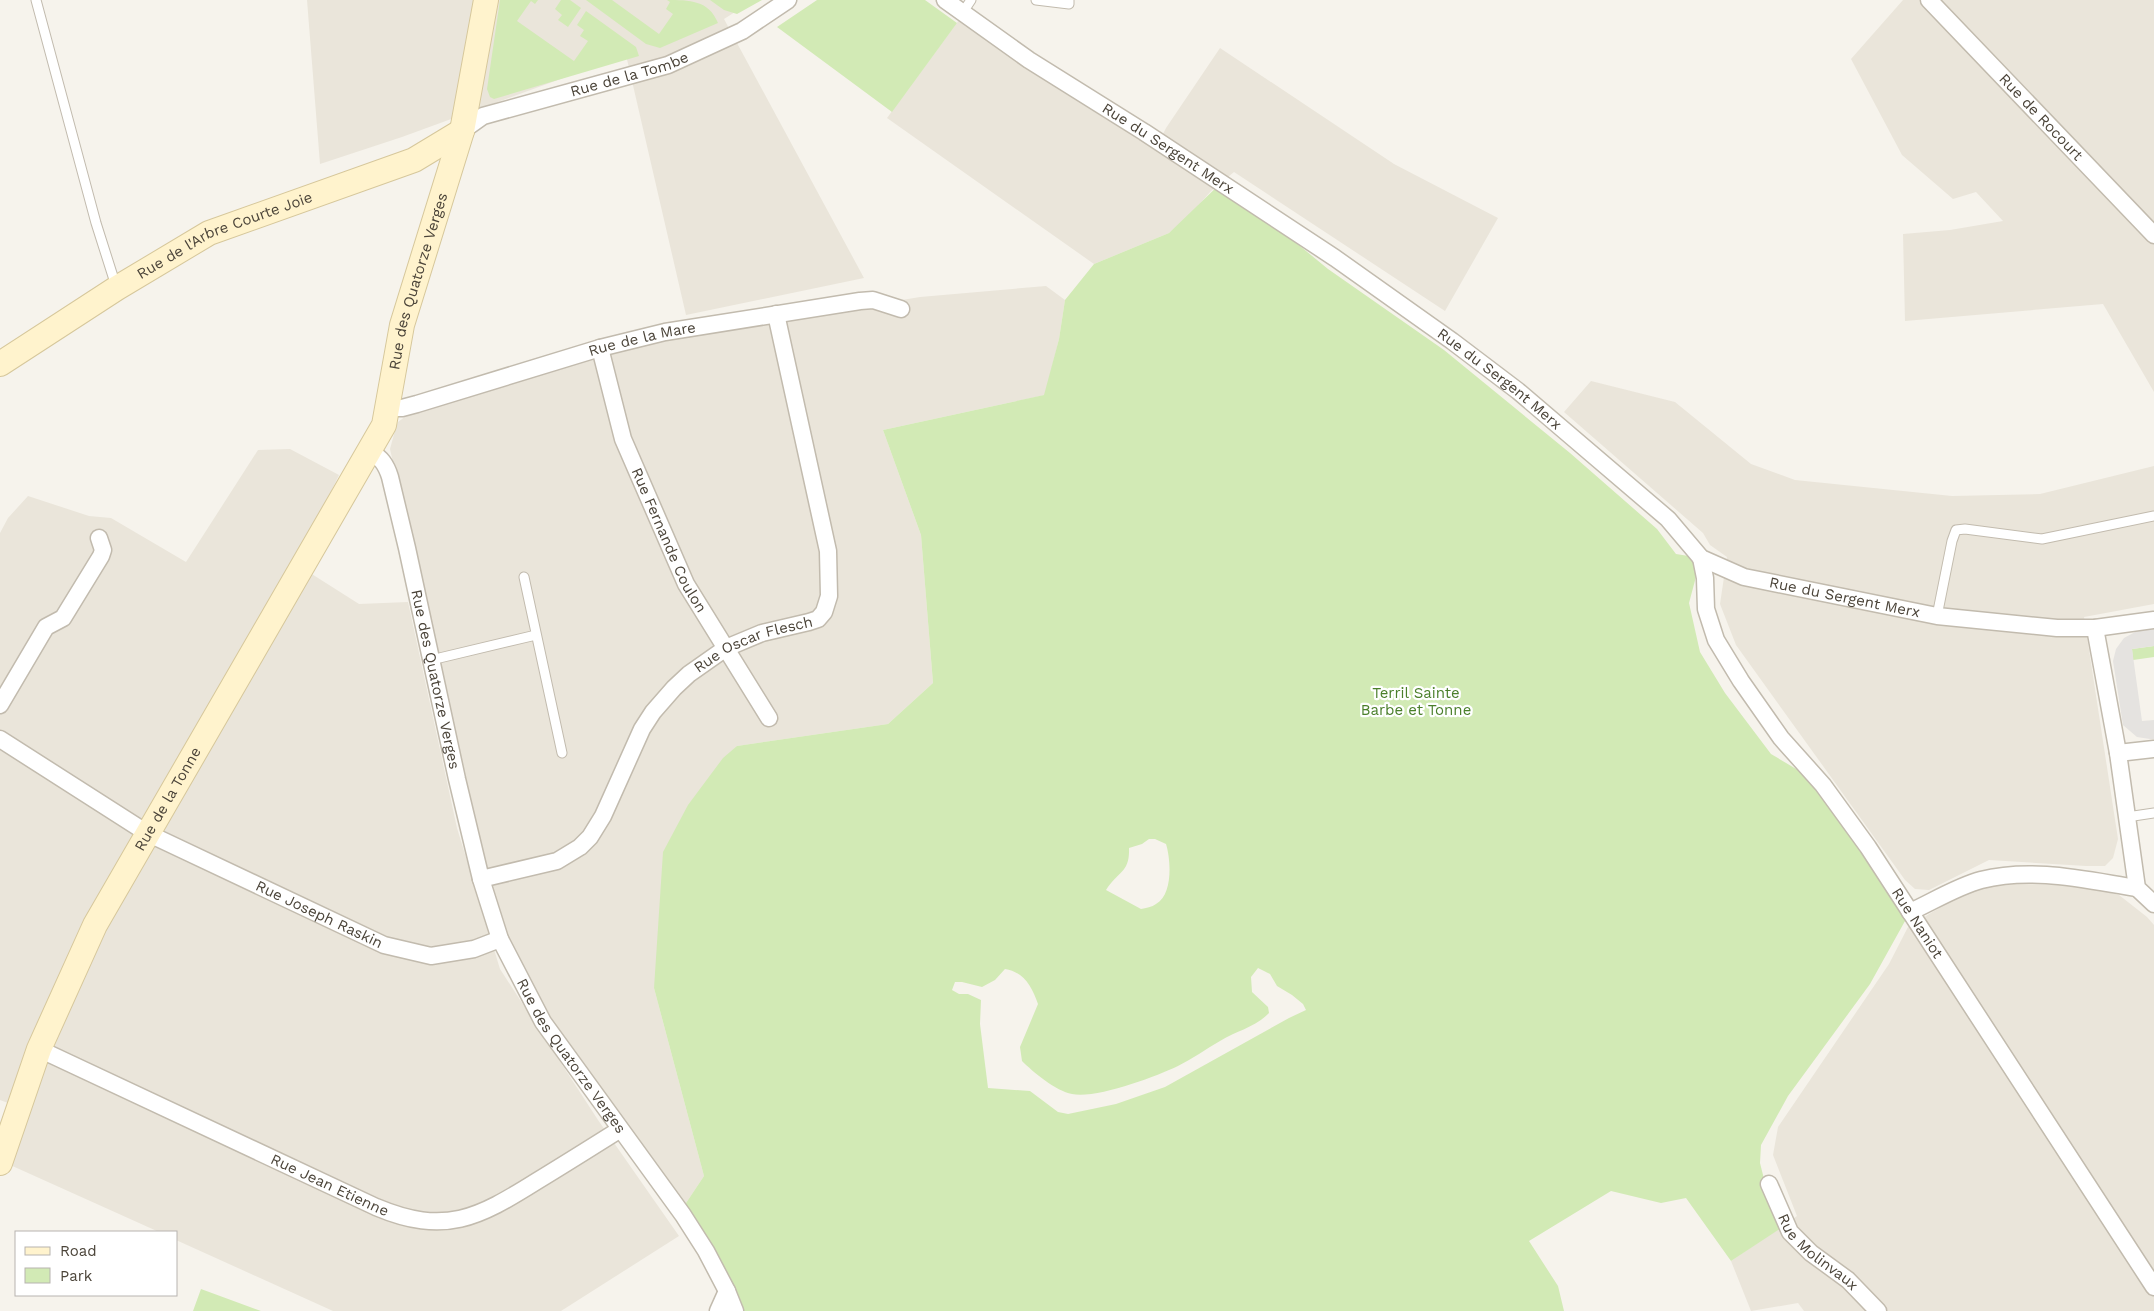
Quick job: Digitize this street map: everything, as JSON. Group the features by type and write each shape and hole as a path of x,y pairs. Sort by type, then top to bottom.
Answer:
{"street":[{"name":"Rue des Quatorze Verges","path":"486,0 462,131 402,325 384,425 370,451 380,457 388,471 481,879 500,939 543,1022 619,1130 683,1216 706,1251 727,1291 735,1311"},
{"name":"Rue de la Tombe","path":"462,131 483,116 668,65 742,31 788,0"},
{"name":"Rue du Sergent Merx","path":"945,0 967,6 1029,60 1144,132 1336,258 1452,341 1518,391 1668,519 1701,558 1744,577 1937,616 2057,628 2095,628 2154,620"},
{"name":"Rue de Rocourt","path":"1929,0 2154,235"},
{"name":"Rue de l'Arbre Courte Joie","path":"0,364 117,288 209,233 414,160 462,131"},
{"name":"Rue de la Mare","path":"388,408 402,408 417,404 600,348 665,332 860,300 873,300 901,309"},
{"name":"Rue Oscar Flesch","path":"481,879 557,861 580,846 594,832 604,816 632,748 653,712 689,674 726,648 762,633 809,622 818,618 828,604 828,551 776,314"},
{"name":"Rue Fernande Coulon","path":"600,348 624,439 686,584 769,718"},
{"name":"Rue de la Tonne","path":"0,1163 38,1050 95,925 147,832 370,451"},
{"path":"0,706 46,627 63,618 100,556 103,550 99,538"},
{"name":"Rue Naniot","path":"1701,558 1705,578 1706,609 1716,640 1741,681 1781,738 1823,785 1868,847 2154,1287"},
{"path":"2095,628 2118,753 2137,888"},
{"name":"Rue Joseph Raskin","path":"0,740 147,832 384,945 431,956 474,949 500,939"},
{"path":"2118,753 2154,748"},
{"path":"1910,912 1979,881 2013,874 2054,875 2137,888 2154,904"},
{"name":"Rue Jean Etienne","path":"38,1050 376,1207 405,1218 433,1222 461,1220 489,1210 619,1130"},
{"name":"Rue Molinvaux","path":"1769,1184 1790,1232 1811,1253 1848,1280 1878,1311"},
{"path":"718,1311 727,1291"}],"lane":[{"path":"36,0 96,223 117,288"},
{"path":"1036,0 1069,4 1069,0"},
{"path":"1937,616 1952,541 1956,530 1965,529 2042,539 2154,516"},
{"path":"524,577 562,753"},
{"path":"431,660 536,636"},
{"path":"2127,817 2154,813"}],"shaded area":[{"path":"307,0 754,0 724,19 864,278 686,315 626,55 402,137 320,164"},
{"path":"1903,0 2154,0 2154,392 2103,304 1905,321 1903,234 1950,230 2003,221 1976,192 1953,199 1902,155 1851,59"},
{"path":"959,20 1157,146 1166,128 1220,48 1394,164 1498,218 1445,311 1234,172 1211,191 1189,216 1169,233 1094,264 887,118"},
{"path":"1046,286 1065,300 1059,339 1045,395 883,430 921,535 933,683 888,724 737,746 654,988 704,1176 684,1206 559,1036 510,944 492,895 390,449 396,427 398,422 410,413 586,359 655,341 920,297"},
{"path":"1591,381 1675,402 1751,464 1795,480 1952,496 2040,494 2154,466 2154,604 2084,617 2118,839 2113,858 2105,866 1989,860 1929,890 1915,889 1905,880 1736,645 1720,604 1727,557 1710,545 1703,533 1564,412"},
{"path":"290,449 339,475 296,564 359,604 408,602 457,828 500,969 598,1120 679,1236 561,1311 333,1311 178,1241 178,1231 157,1231 8,1164 29,1111 0,1100 0,533 8,518 28,496 89,516 111,518 186,562 258,450"},
{"path":"2154,629 2154,646 2132,649 2142,721 2154,720 2154,739 2150,739 2137,737 2123,725 2113,661 2116,649 2124,638 2137,631"},
{"path":"2016,884 2079,885 2119,895 2147,917 2154,925 2154,1311 1804,1311 1798,1303 1751,1311 1731,1261 1797,1216 1773,1155 1778,1127 1889,964 1908,927 1975,886"}],"green space":[{"path":"500,0 538,0 535,4 531,1 517,21 574,61 588,41 580,36 584,30 577,25 586,11 636,47 639,56 494,99 490,97 487,89"},
{"path":"561,0 570,0 581,8 568,27 558,20 562,15 555,9"},
{"path":"586,0 612,0 659,34 673,14 666,9 670,2 667,0 690,1 704,6 714,15 718,23 660,48 646,44"},
{"path":"710,0 762,0 737,14 724,10"},
{"path":"817,0 925,0 957,23 892,112 777,27"},
{"name":"Terril Sainte Barbe et Tonne","path":"1222,182 1328,269 1444,350 1570,453 1657,529 1676,554 1701,558 1689,603 1700,652 1725,693 1771,754 1823,785 1910,912 1870,984 1788,1096 1761,1145 1760,1163 1781,1228 1731,1261 1686,1198 1661,1203 1611,1191 1529,1241 1558,1286 1564,1311 735,1311 684,1206 704,1176 654,988 663,852 688,805 723,758 737,746 888,724 933,683 921,535 883,430 1044,395 1059,339 1065,300 1094,264 1169,233","holes":["1149,839 1155,839 1166,844 1170,868 1169,877 1162,899 1153,906 1141,909 1106,890 1128,862 1129,848 1142,844","1258,968 1270,974 1277,986 1303,1004 1306,1010 1165,1087 1116,1104 1068,1114 1058,1112 1030,1091 988,1088 980,1024 981,1000 952,990 955,982 982,987 995,980 1005,969 1022,977 1030,986 1038,1004 1020,1047 1022,1061 1038,1075 1059,1089 1072,1094 1083,1095 1125,1086 1168,1071 1226,1037 1264,1018 1269,1013 1268,1007 1252,992 1251,977"]},
{"path":"2154,646 2154,657 2133,660 2132,649"},
{"path":"201,1289 261,1311 193,1311"}]}
